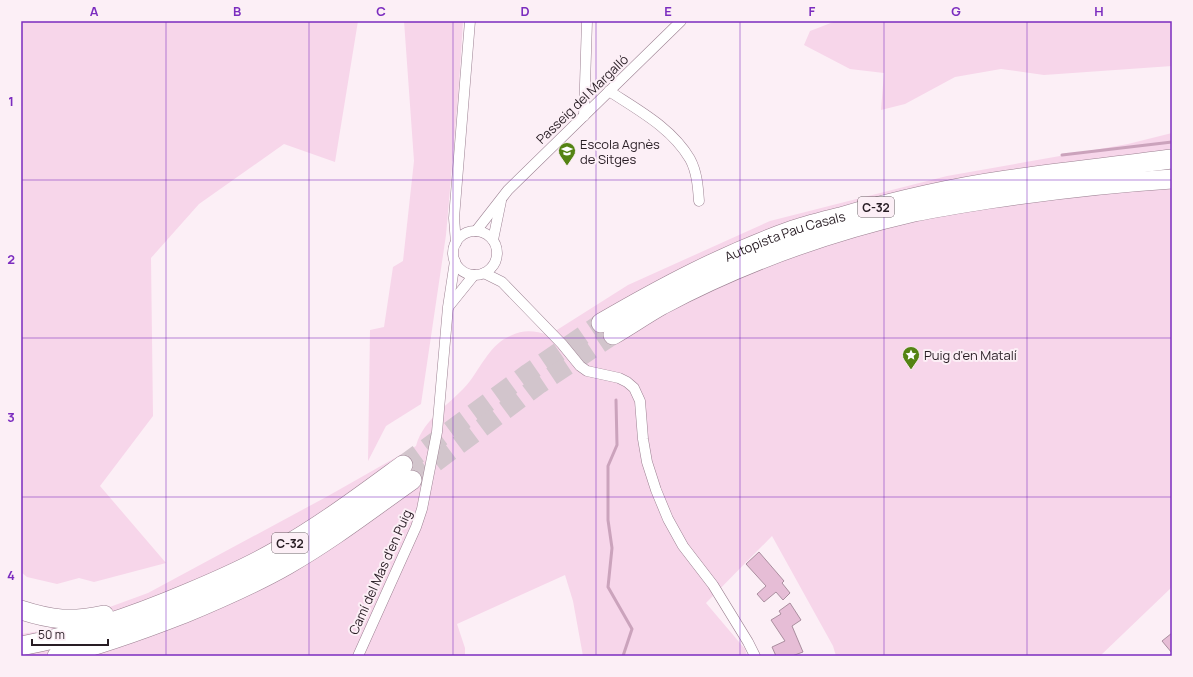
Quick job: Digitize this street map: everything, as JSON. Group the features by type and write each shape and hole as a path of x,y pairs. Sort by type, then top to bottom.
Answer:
{"highway":[{"name":"Autopista Pau Casals","path":"1172,159 1006,180 919,196 859,211 794,230 702,268 652,293 607,329 662,306 718,278 762,259 797,246 915,212 1034,192 1113,183 1172,179"},
{"name":"C-32","path":"21,646 55,640 92,629 166,603 232,575 278,550 341,510 408,472 310,552 264,578 219,599 156,624 95,646 57,656"},
{"path":"92,656 190,619 219,599"},
{"path":"21,610 50,618 65,620 85,619 166,603"}],"street":[{"path":"456,243 454,218 470,21"},
{"path":"584,116 587,21"},
{"name":"Passeig del Margalló","path":"471,232 501,197 681,21"},
{"path":"609,92 656,122 674,138 690,159 697,180 699,201"},
{"path":"493,240 501,197"},
{"path":"454,218 471,232"},
{"path":"471,232 484,233 493,240 497,250 497,256 495,263 489,270 484,273 474,275 462,271 455,261 453,252 456,243 461,236 471,232"},
{"name":"Camí del Mas d'en Puig","path":"358,656 416,527 422,509 437,432 448,307 455,261"},
{"path":"495,263 502,282"},
{"path":"484,273 502,282 574,357 580,366 587,371 619,378 634,388 640,402 643,439 647,462 656,490 668,519 683,546 713,585 755,656"},
{"path":"448,307 474,275"}],"shaded area":[{"path":"21,21 358,21 335,162 284,144 199,204 151,258 153,416 100,486 166,563 94,582 79,578 57,584 27,577 21,572"},
{"path":"404,21 463,21 459,85 446,235 421,404 386,426 368,461 370,330 384,327 393,267 403,261 414,161"},
{"path":"836,21 1172,21 1172,66 1044,75 1001,69 955,77 905,104 881,110 884,73 850,69 804,45 810,31"},
{"path":"1172,133 1172,587 1100,656 836,656 833,646 772,536 706,603 745,649 747,656 583,656 573,601 565,575 457,624 465,648 465,656 21,656 21,634 47,630 148,593 328,496 416,446 425,427 470,381 497,344 510,336 520,332 530,331 549,335 628,285 770,221 947,176 1128,144"}],"building":[{"path":"759,552 784,581 782,583 790,593 783,600 776,592 764,602 757,594 766,586 746,564"},
{"path":"790,603 801,620 792,626 803,652 792,656 776,656 772,647 785,641 771,620 781,614 779,611"},
{"path":"1172,633 1172,653 1162,641"}],"waterway":[{"path":"1062,155 1172,142"},
{"path":"616,400 617,445 608,466 608,520 612,548 608,587 632,629 623,656"}],"tunnel":[{"path":"403,465 528,373 601,323"},
{"path":"412,480 540,384 613,335"}],"place":[{"name":"Escola Agnès de Sitges","path":"567,166"},
{"name":"Puig d'en Matalí","path":"911,370"}]}
